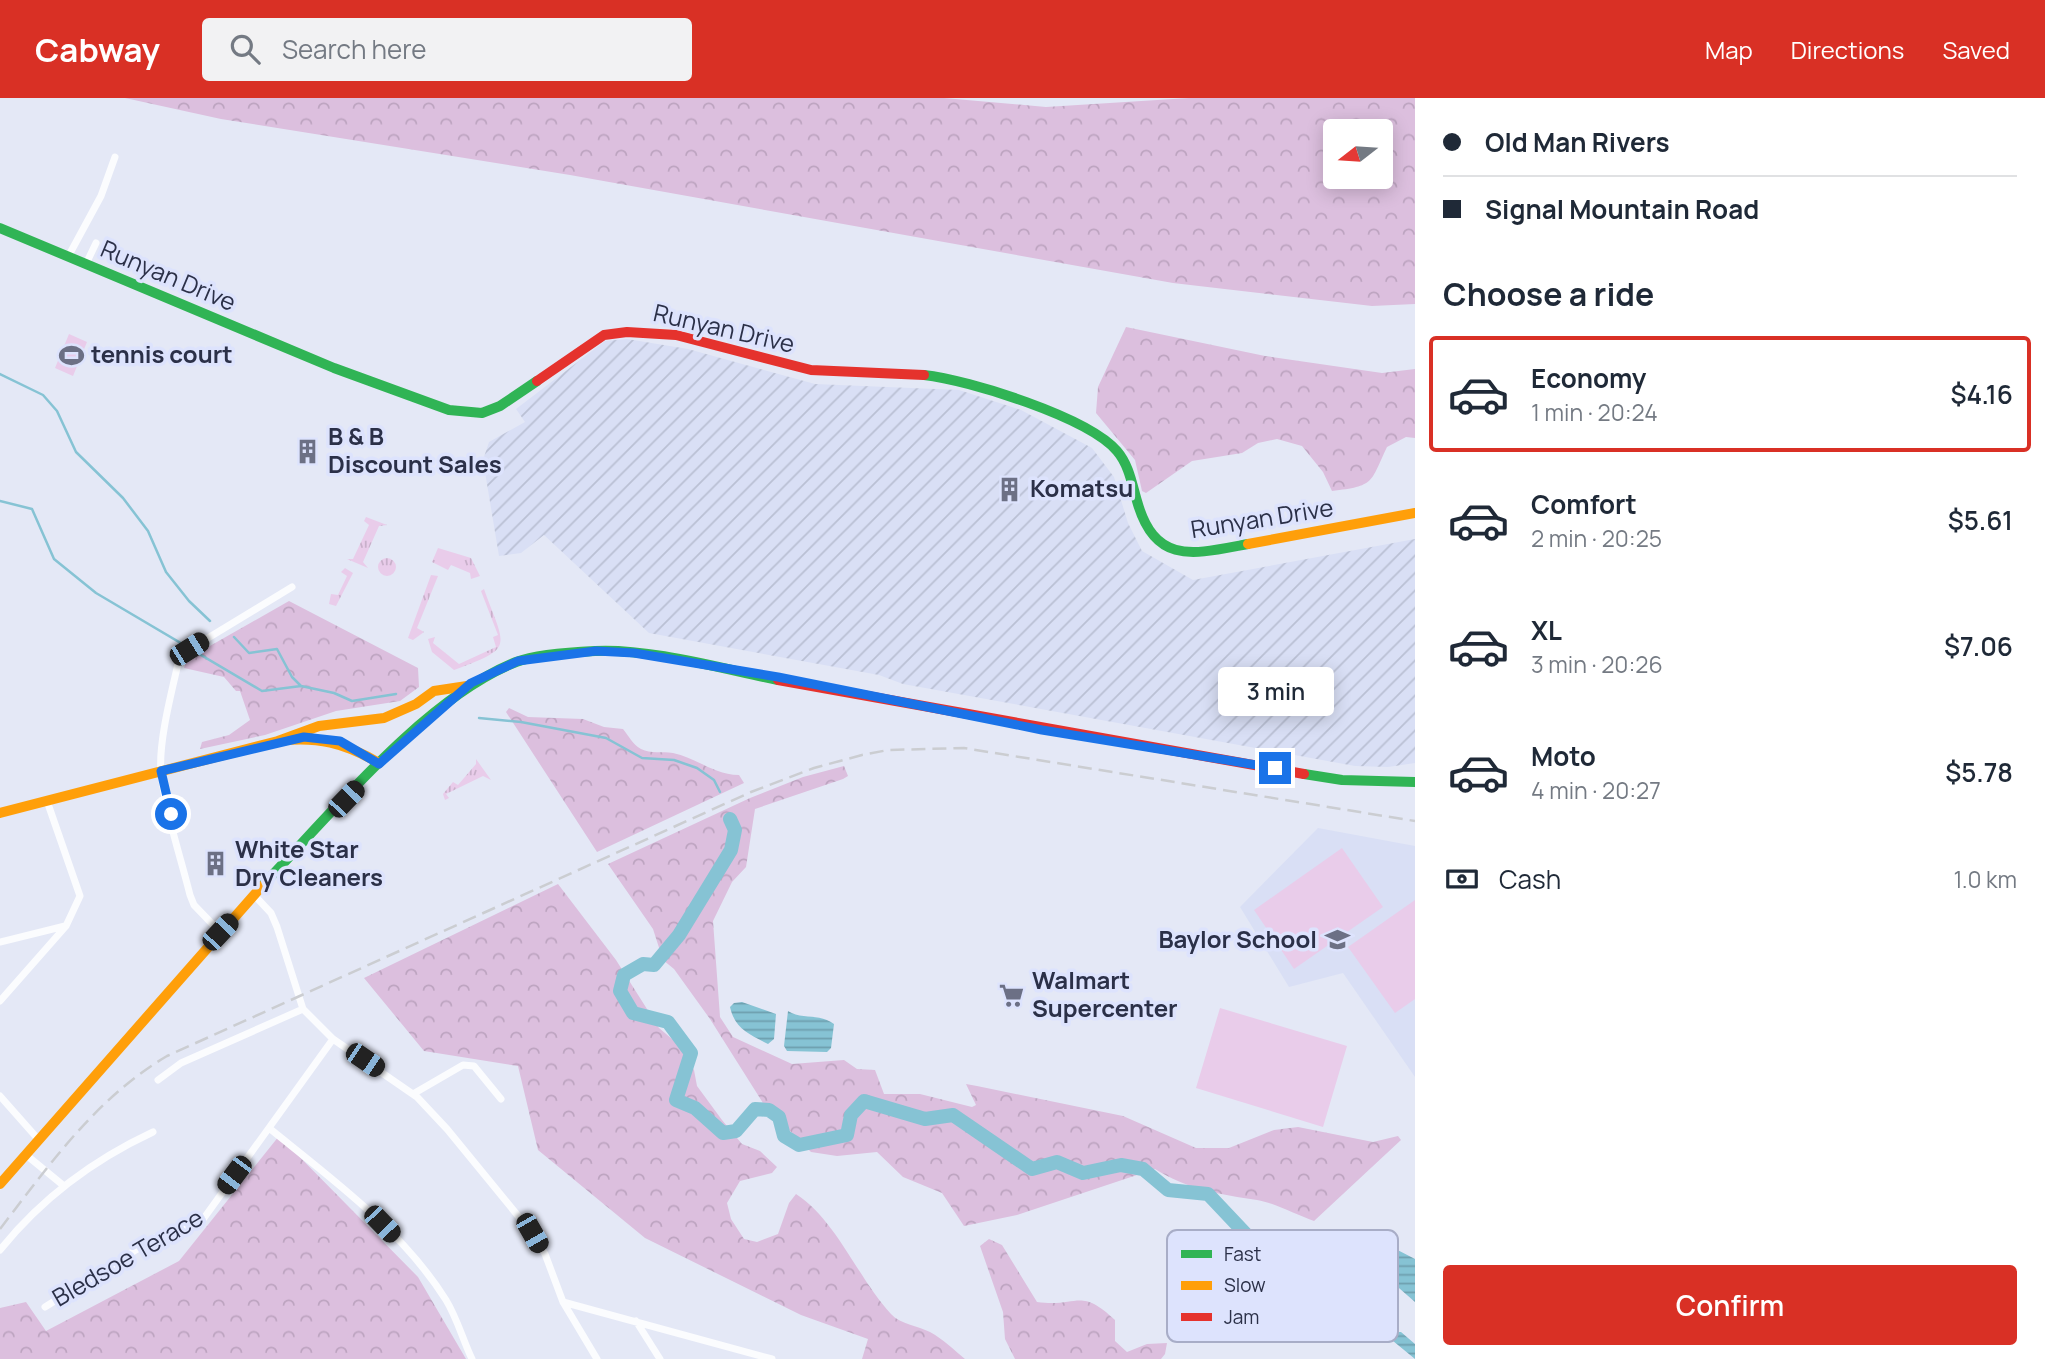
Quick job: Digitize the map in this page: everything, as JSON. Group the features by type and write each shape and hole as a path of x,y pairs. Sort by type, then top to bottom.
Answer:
{"main road":[{"name":"Runyan Drive","path":"0,228 334,368 449,410 471,414 500,407 589,343 623,330 659,332 826,373 908,374 976,384 1003,393 1095,433 1106,441 1119,453 1145,527 1157,542 1177,553 1191,554 1298,537 1415,513"},
{"path":"0,1184 220,932 379,764 467,686 518,661 596,651 634,653 778,677 1042,730 1182,754 1342,779 1415,782"},
{"path":"0,813 278,741 319,726 384,718 416,704 434,691 467,686"},
{"path":"278,741 322,737 354,748 379,764"}],"street":[{"path":"68,257 102,196 114,157"},
{"path":"86,264 96,243"},
{"path":"220,932 194,905 190,895 161,771 169,708 180,655 292,587"},
{"path":"0,1000 66,926 80,896 47,801"},
{"path":"254,895 271,913 303,1009 333,1039 413,1094 447,1129 532,1233 544,1254 563,1302 597,1359"},
{"path":"0,942 66,926"},
{"path":"158,1080 181,1063 303,1009"},
{"name":"Bledsoe Terace","path":"45,1307 158,1236 204,1218 333,1039"},
{"path":"413,1094 463,1065 474,1066 500,1099"},
{"path":"0,1096 38,1139"},
{"path":"269,1128 365,1206 416,1260 446,1301 472,1359"},
{"path":"0,1250 19,1226 64,1186 123,1146 153,1132"},
{"path":"25,1154 64,1186"},
{"path":"563,1302 772,1359"},
{"path":"636,1321 660,1359"}],"shaded area":[{"name":"Komatsu","path":"627,339 688,349 815,384 959,390 1021,410 1092,448 1114,477 1128,523 1142,551 1193,580 1415,539 1415,763 1388,767 1355,766 903,684 879,675 649,633 544,535 521,553 499,556 483,460 489,442 525,422 516,409 605,341"},
{"name":"Baylor School","path":"1318,828 1415,846 1415,1077 1343,973 1289,987 1240,907"}],"green space":[{"path":"125,98 944,98 1046,107 1189,98 1415,98 1415,304 1372,306 1173,283 570,175 221,119"},
{"path":"1126,327 1265,356 1382,373 1415,369 1415,438 1406,437 1387,447 1369,481 1356,487 1332,491 1323,472 1302,446 1277,439 1258,443 1242,453 1192,461 1146,493 1142,491 1135,460 1096,413 1098,387"},
{"name":"tennis court","path":"69,334 87,342 73,376 55,368"},
{"path":"366,517 387,525 379,526 363,562 368,568 347,559 353,559 369,525 364,521"},
{"path":"438,548 471,558 480,576 471,579 470,573 451,565 448,570 432,562"},
{"path":"383,558 391,558 396,567 394,574 383,576 378,571 378,563"},
{"path":"345,568 353,573 336,606 329,604 331,594 338,595 347,576 341,572"},
{"path":"431,575 438,576 417,628 424,632 413,640 408,638"},
{"path":"484,589 497,623 500,643 488,656 454,670 432,652 428,639 435,637 433,643 459,664 496,647 493,637 498,635 481,591"},
{"path":"289,601 418,668 419,687 400,701 336,711 265,735 200,749 202,742 229,735 250,720 240,691 236,691 224,677 184,668 187,659"},
{"path":"509,708 528,717 583,719 604,727 623,729 641,749 682,755 722,772 739,775 744,783 597,852 506,712"},
{"path":"476,759 491,780 483,776 446,794 449,798 445,800 443,794 453,782 458,785 476,764"},
{"path":"844,766 848,776 843,779 755,809 746,867 732,882 713,921 720,1017 733,1037 792,1064 844,1060 857,1069 875,1070 884,1094 920,1094 972,1107 976,1105 966,1084 1123,1116 1196,1148 1229,1148 1274,1130 1298,1127 1373,1142 1398,1136 1401,1140 1314,1221 1278,1206 1179,1182 1155,1169 1017,1215 964,1226 942,1193 903,1177 877,1152 837,1156 811,1152 788,1129 781,1113 763,1103 710,1019 674,969 663,960 653,929 608,864 750,798 803,777"},
{"path":"1342,848 1383,907 1294,969 1254,910"},
{"path":"558,884 616,960 659,1028 678,1044 694,1070 697,1086 722,1120 742,1144 760,1151 777,1167 772,1173 740,1181 727,1203 731,1219 744,1239 757,1242 778,1234 789,1203 796,1194 810,1205 835,1234 891,1314 935,1335 965,1359 862,1359 868,1339 801,1315 645,1238 538,1150 518,1066 424,1051 364,978"},
{"path":"1415,900 1415,999 1395,1013 1348,947"},
{"path":"1220,1008 1347,1046 1323,1127 1196,1088"},
{"path":"279,1136 418,1277 466,1359 0,1359 0,1308 26,1302 46,1331 179,1261"},
{"path":"989,1239 1002,1245 1037,1302 1085,1301 1093,1304 1115,1320 1115,1341 1127,1352 1147,1344 1167,1343 1165,1354 1161,1359 1015,1359 1005,1339 1003,1312 980,1246"}],"water":[{"path":"742,1002 776,1014 774,1039 768,1044 744,1030 735,1021 730,1007 734,1003"},
{"path":"788,1011 834,1024 831,1048 827,1052 787,1051 784,1046"},
{"path":"1398,1250 1415,1259 1415,1302 1398,1287"},
{"path":"1398,1332 1415,1344 1415,1359 1394,1342 1398,1342"}],"waterway":[{"path":"0,374 43,395 57,411 76,452 123,498 148,531 166,572 189,601 210,621"},
{"path":"0,501 32,509 54,559 96,593 262,691 301,686 334,693 352,701 396,694"},
{"path":"234,637 249,653 277,649 292,677 301,686"},
{"path":"479,718 521,722 606,738 642,758 674,760 697,768 714,780 720,792"},
{"path":"730,819 735,830 731,850 679,935 654,965 643,964 624,975 620,991 633,1013 668,1022 691,1053 676,1100 695,1108 723,1133 736,1131 755,1109 769,1110 779,1117 784,1136 799,1145 847,1135 851,1115 864,1101 925,1119 953,1115 1032,1169 1057,1162 1083,1173 1121,1165 1143,1169 1168,1190 1208,1194 1242,1230"}],"railway":[{"path":"0,1229 56,1157 96,1112 141,1073 167,1056 751,792 814,768 888,750 964,748 1415,821"}],"traffic: fast":[{"path":"0,228 334,368 449,410 482,413 500,406 537,381"},
{"path":"924,375 969,384 1026,402 1081,425 1102,438 1121,456 1145,522 1154,537 1166,546 1179,551 1194,552 1248,544"},
{"path":"262,886 348,793 414,730 447,702 482,679 516,662 554,654 616,651 686,660 778,680"},
{"path":"1304,774 1342,780 1415,782"}],"traffic: slow":[{"path":"1248,544 1415,513"},
{"path":"278,741 319,726 384,718 416,704 434,691 467,686"},
{"path":"0,813 278,741 318,740 354,750 379,763"},
{"path":"0,1184 262,886"}],"traffic: jam":[{"path":"537,381 604,335 627,332 676,335 811,370 924,375"},
{"path":"778,680 1304,774"}],"place":[{"name":"tennis court","path":"71,355"},
{"name":"B & B Discount Sales","path":"308,451"},
{"name":"Komatsu","path":"1010,489"},
{"name":"White Star Dry Cleaners","path":"215,864"},
{"name":"Baylor School","path":"1337,940"},
{"name":"Walmart Supercenter","path":"1012,995"}],"route":[{"path":"171,814 161,771 278,741 304,737 340,741 379,764 471,683 518,661 596,651 634,653 778,677 1042,730 1275,768"}]}
